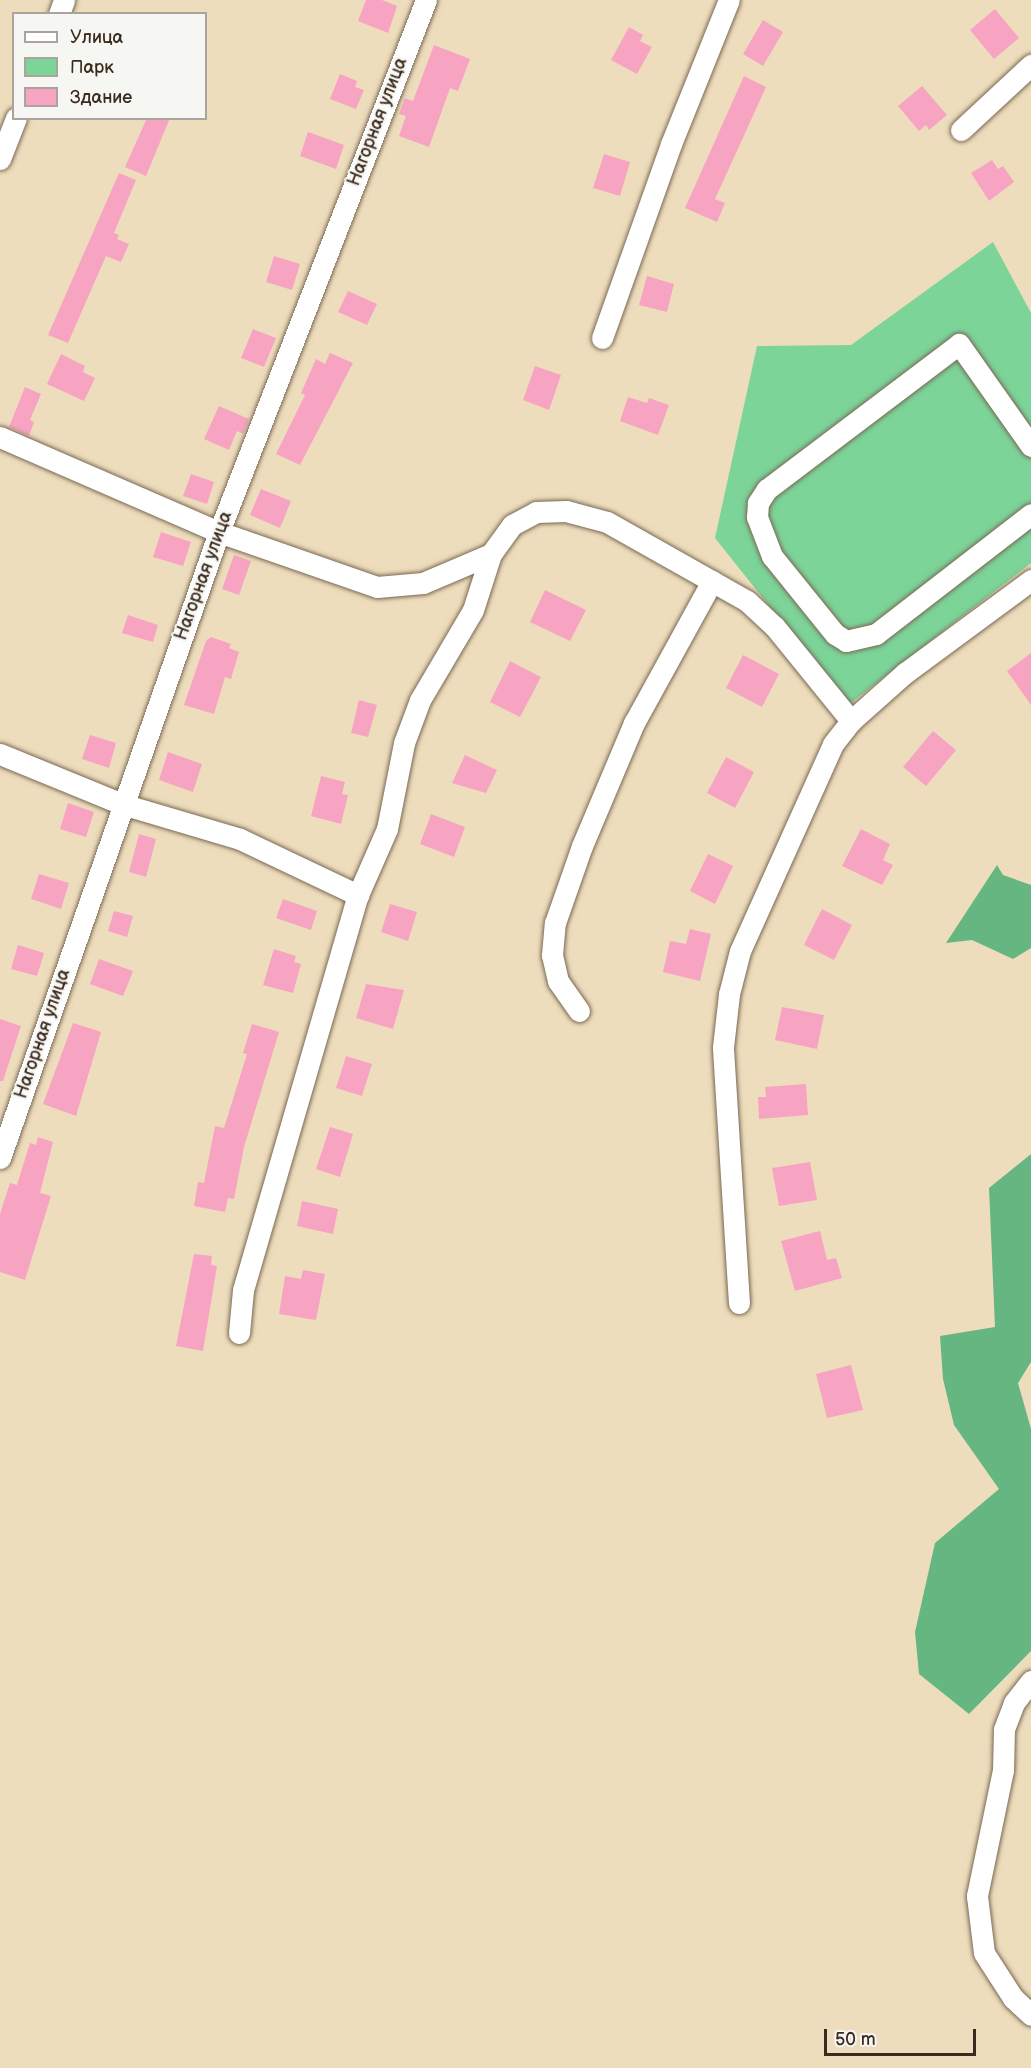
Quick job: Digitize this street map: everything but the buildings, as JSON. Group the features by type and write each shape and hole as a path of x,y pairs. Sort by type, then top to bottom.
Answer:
{"street":[{"name":"Нагорная улица","path":"0,1158 219,532 426,0"},
{"path":"602,338 671,144 729,0"},
{"path":"961,130 1031,65"},
{"path":"0,159 15,120"},
{"path":"1031,446 959,344 767,489 758,503 757,517 772,556 834,634 846,641 876,634 1031,514"},
{"path":"0,437 219,532 376,587 397,588 423,583 491,554"},
{"path":"239,1332 243,1290 358,895 387,829 404,743 416,711 473,610 491,554 512,525 536,512 566,512 607,522 747,601 775,627 851,721"},
{"path":"739,1303 723,1047 729,994 740,951 833,744 851,721 905,673 1031,580"},
{"path":"579,1011 558,981 552,955 555,923 582,846 634,723 712,581"},
{"path":"0,754 122,804 240,839 358,895"},
{"path":"1031,1681 1014,1703 1004,1729 1003,1770 977,1896 984,1953 1013,1998 1031,2015"}],"green space":[{"path":"993,242 1031,313 1031,563 848,705 715,538 757,346 851,345"},
{"path":"997,865 1003,875 1031,885 1031,948 1013,959 972,940 946,943"},
{"path":"1031,1154 1031,1362 1018,1383 1031,1429 1031,1651 969,1714 919,1674 915,1632 935,1543 999,1489 954,1425 943,1379 940,1336 995,1327 989,1188"}]}
